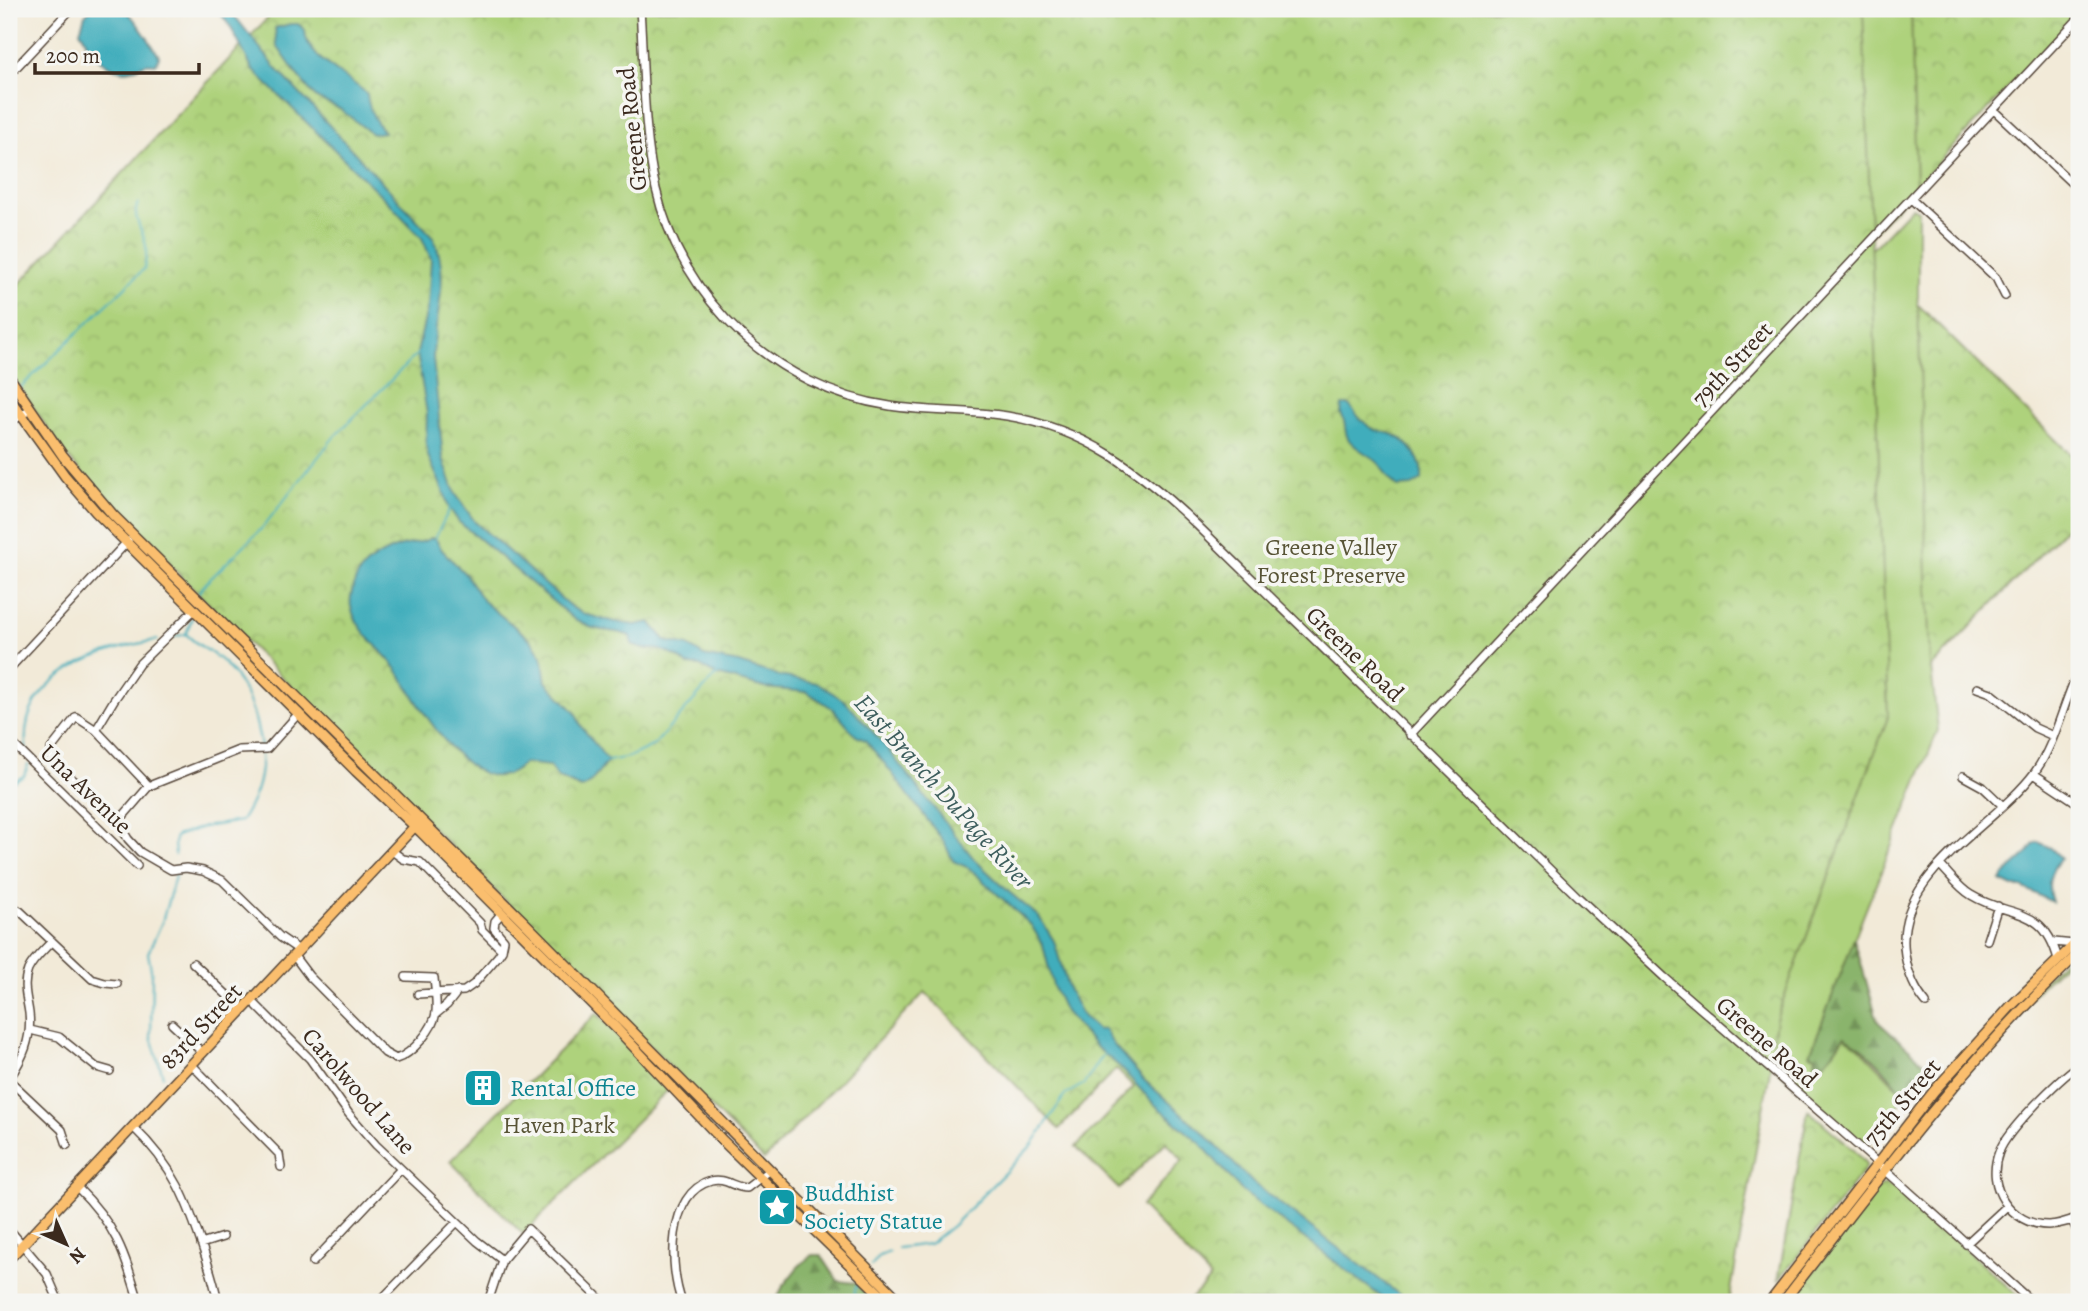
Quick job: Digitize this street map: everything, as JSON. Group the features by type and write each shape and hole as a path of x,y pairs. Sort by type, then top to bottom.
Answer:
{"main road":[{"path":"9,377 25,413 65,475 651,1049 765,1175 901,1302"},
{"path":"9,398 25,413"},
{"path":"130,539 194,610 299,713 418,823 501,914 765,1175 888,1302"},
{"name":"83rd Street","path":"9,1259 418,823"},
{"name":"75th Street","path":"1783,1302 1880,1166 2077,946"},
{"name":"75th Street","path":"1770,1302 1965,1056 2058,959 2077,946"}],"street":[{"path":"9,75 71,9"},
{"name":"Greene Road","path":"640,9 650,153 659,203 690,273 715,309 739,334 785,368 848,397 892,407 1017,418 1063,431 1113,455 1162,491 1410,735 1645,959 2032,1302"},
{"name":"79th Street","path":"1410,735 2079,18"},
{"path":"1994,110 2079,190"},
{"path":"1911,199 1996,278 2006,296"},
{"path":"9,422 25,413"},
{"path":"9,669 130,539"},
{"path":"96,730 139,664 194,610"},
{"path":"1926,1003 1909,972 1902,938 1914,897 1925,880 2034,774 2053,736 2073,684 2079,676"},
{"path":"1977,688 1991,693 2035,728 2053,736"},
{"path":"118,822 149,786 239,750 267,750 299,713"},
{"path":"149,786 96,730 76,717 51,748 51,759 118,822 140,852 172,870 186,868 203,871 222,880 296,953 312,980 396,1059 403,1057 418,1043 432,1025 436,1014 434,978 406,977"},
{"name":"Una Avenue","path":"9,740 137,866"},
{"path":"2034,774 2079,804"},
{"path":"1963,776 1983,787 2003,806"},
{"path":"392,851 403,859 420,862 480,923 482,930 502,950"},
{"path":"1940,865 1972,896 2034,921 2054,942 2058,959"},
{"path":"9,905 20,911 92,979 117,984"},
{"path":"1987,940 1998,906"},
{"path":"418,994 464,991 474,984 502,950 504,940 494,928 495,921 501,914"},
{"path":"52,941 35,959 26,975 24,986 30,1030 22,1057 9,1080 62,1130 67,1145"},
{"path":"2054,942 2077,946"},
{"path":"193,963 243,1010"},
{"path":"436,1014 458,991"},
{"name":"Carolwood Lane","path":"252,1000 304,1054 362,1130 457,1222 502,1260"},
{"path":"172,1024 203,1053"},
{"path":"30,1030 59,1037 96,1067 110,1071"},
{"path":"192,1065 279,1154 281,1167"},
{"path":"2079,1065 2056,1084 2002,1145 1995,1175 2007,1206 2018,1215 2033,1223 2049,1225 2076,1218 2079,1235"},
{"path":"133,1127 159,1155 177,1180 188,1204 218,1302"},
{"path":"313,1262 401,1169"},
{"path":"682,1302 676,1285 674,1244 677,1223 686,1202 697,1188 713,1180 724,1180 743,1188 753,1186 765,1175"},
{"path":"77,1187 100,1211 115,1233 139,1302"},
{"path":"1966,1244 2007,1206"},
{"path":"379,1302 457,1222"},
{"path":"9,1229 47,1274 59,1302"},
{"path":"488,1302 502,1260 528,1229 603,1302"},
{"path":"201,1244 223,1237"}],"green space":[{"name":"Greene Valley Forest Preserve","path":"276,9 1863,9 1888,717 1776,1019 1769,1076 1729,1302 1188,1302 1211,1278 1141,1206 1183,1160 1166,1142 1119,1189 1076,1147 1134,1087 1116,1069 1059,1129 925,992 764,1160 120,515 64,453 9,371 9,295"},
{"path":"1816,9 2033,9 1915,131 1916,186 1870,236 1869,198"},
{"path":"1911,9 2079,9 1916,186"},
{"path":"1912,207 1918,210 1918,305 2079,463 2079,514 1931,668 1938,730 1811,1054 1829,1058 1844,1037 1856,1044 1906,1096 1878,1127 1873,1140 1865,1144 1829,1117 1762,1055 1871,250"},
{"path":"1918,305 2079,463 2079,514 1930,668"},
{"path":"1854,939 1878,1022 1935,1072 1911,1098 1902,1092 1872,1057 1844,1037 1827,1060 1813,1069 1816,1056 1810,1054"},
{"path":"2079,944 2079,948 1996,1032 1922,1115 1978,1048"},
{"name":"Haven Park","path":"597,1013 668,1090 523,1234 450,1161"},
{"path":"1808,1110 1866,1164 1778,1281"},
{"path":"1885,1184 1900,1191 2025,1302 1791,1302 1876,1189"},
{"path":"812,1255 821,1255 838,1281 855,1283 875,1302 776,1302 783,1286"}],"water":[{"path":"91,9 125,10 159,56 156,64 145,64 124,71 112,68 101,60 91,51 80,31 85,15"},
{"path":"217,9 229,9 276,68 433,237 442,282 433,358 443,458 455,493 475,522 571,607 584,614 635,625 650,622 666,641 688,646 704,656 817,683 845,701 881,741 975,860 1039,917 1054,941 1069,991 1082,1015 1098,1030 1104,1029 1113,1044 1144,1080 1203,1132 1253,1183 1409,1302 1388,1302 1242,1191 1201,1144 1153,1103 1120,1067 1096,1047 1065,1012 1053,986 1043,945 1031,925 969,868 953,861 944,842 885,764 832,708 807,692 765,688 717,675 700,666 687,665 664,651 636,646 632,644 630,636 625,634 595,629 575,620 459,522 448,506 426,445 427,414 417,353 428,305 431,259 422,238 253,70 230,26"},
{"path":"298,24 305,30 312,50 367,94 372,114 384,132 372,134 340,109 316,98 277,46 275,28"},
{"path":"1342,405 1349,405 1373,429 1394,435 1406,443 1415,453 1422,480 1412,486 1398,487 1378,462 1349,440 1341,414"},
{"path":"435,538 442,550 466,575 483,601 530,639 542,656 546,682 575,712 581,726 608,761 591,782 582,788 558,778 549,766 524,763 506,775 487,775 469,765 435,728 398,671 358,624 351,603 352,589 360,572 389,550"},
{"path":"2038,842 2051,848 2061,858 2050,879 2052,902 2022,887 2013,887 2001,881"}],"waterway":[{"path":"20,388 144,269 146,249 136,214 138,203"},
{"path":"198,593 263,527 334,437 418,353"},
{"path":"435,538 450,508"},
{"path":"173,637 186,634 192,618"},
{"path":"186,634 225,664 240,683 253,713 261,747"},
{"path":"27,754 26,727 34,705 47,687 87,660 111,651 158,640"},
{"path":"608,761 629,757 654,745 718,673"},
{"path":"175,855 176,836 203,827 241,821 257,789 261,754"},
{"path":"9,800 11,783 24,776 28,765"},
{"path":"163,1076 151,1037 152,975 148,953 162,922 176,873"},
{"path":"1066,1094 1084,1084 1104,1054"},
{"path":"898,1248 929,1244 952,1226 1032,1145 1065,1095"},
{"path":"871,1266 879,1256 889,1252"},
{"path":"854,1302 855,1290 860,1280"}],"place":[{"name":"Rental Office","path":"483,1088"},
{"name":"Buddhist Society Statue","path":"777,1207"}],"water label":[{"name":"East Branch DuPage River","path":"944,791"}]}
